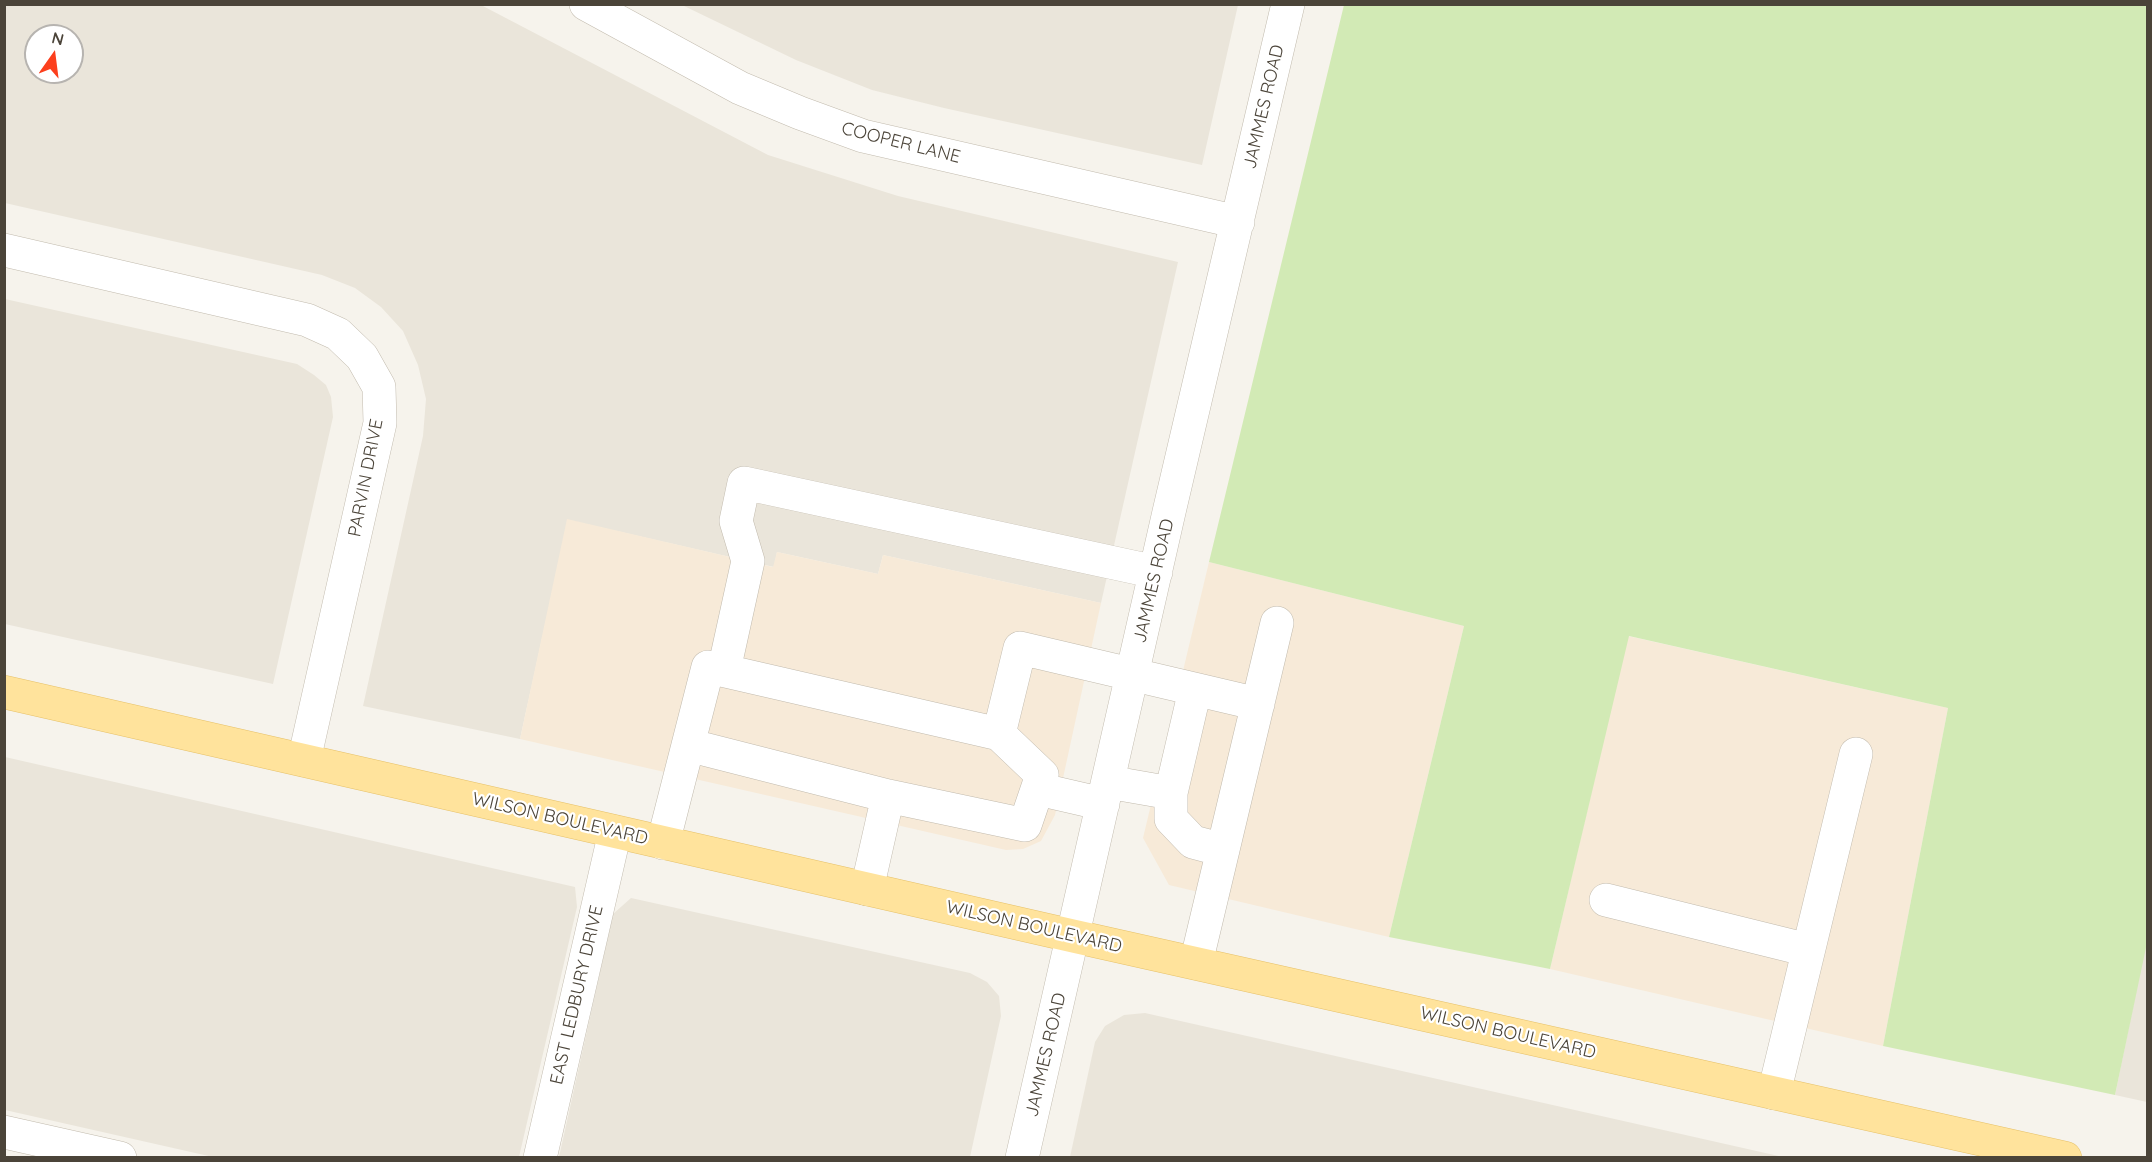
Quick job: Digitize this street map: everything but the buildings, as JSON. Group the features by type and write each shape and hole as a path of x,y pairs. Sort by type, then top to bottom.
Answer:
{"main road":[{"name":"WILSON BOULEVARD","path":"4,692 1073,936 2065,1158"}],"street":[{"name":"COOPER LANE","path":"586,4 740,88 863,136 1238,222"},
{"name":"JAMMES ROAD","path":"1022,1158 1288,4"},
{"name":"PARVIN DRIVE","path":"4,250 307,320 338,334 362,357 378,387 380,423 304,760"},
{"path":"723,670 748,561 736,521 744,483 1156,572"},
{"path":"1197,963 1277,623"},
{"path":"999,734 1020,648 1258,704"},
{"path":"663,843 708,666 999,734 1042,775 1025,825 888,796 688,745"},
{"path":"1195,690 1171,793 1171,819 1193,842 1223,850"},
{"path":"1774,1093 1856,754"},
{"path":"1038,789 1106,793 1171,793"},
{"path":"867,889 888,796"},
{"name":"EAST LEDBURY DRIVE","path":"540,1158 615,832"},
{"path":"1606,900 1808,950"},
{"path":"4,1131 120,1158"}],"shaded area":[{"path":"1238,4 1202,165 872,90 796,60 682,5"},
{"path":"5,5 481,5 768,155 898,196 1178,262 1101,603 883,555 878,574 777,552 774,567 568,520 520,739 363,706 423,436 426,399 418,365 403,331 381,307 355,288 322,275 5,203"},
{"path":"5,299 297,364 326,385 331,397 333,417 273,684 5,624"},
{"path":"567,519 773,567 777,552 878,574 883,555 1101,603 1055,815 1041,841 1023,849 1006,850 520,739"},
{"path":"1209,562 1464,626 1389,937 1169,885 1143,838"},
{"path":"1628,636 1948,708 1883,1046 1550,969"},
{"path":"5,757 575,887 577,907 519,1157 213,1157 5,1110"},
{"path":"631,898 970,973 987,982 999,996 1001,1016 970,1157 559,1157 613,914"},
{"path":"2147,938 2147,1102 2115,1095"},
{"path":"1145,1013 1783,1157 1070,1157 1095,1042 1105,1026 1124,1015"}],"green space":[{"path":"1344,5 2147,5 2148,938 2115,1095 1883,1046 1948,708 1629,636 1550,969 1389,937 1464,626 1209,562"}]}
